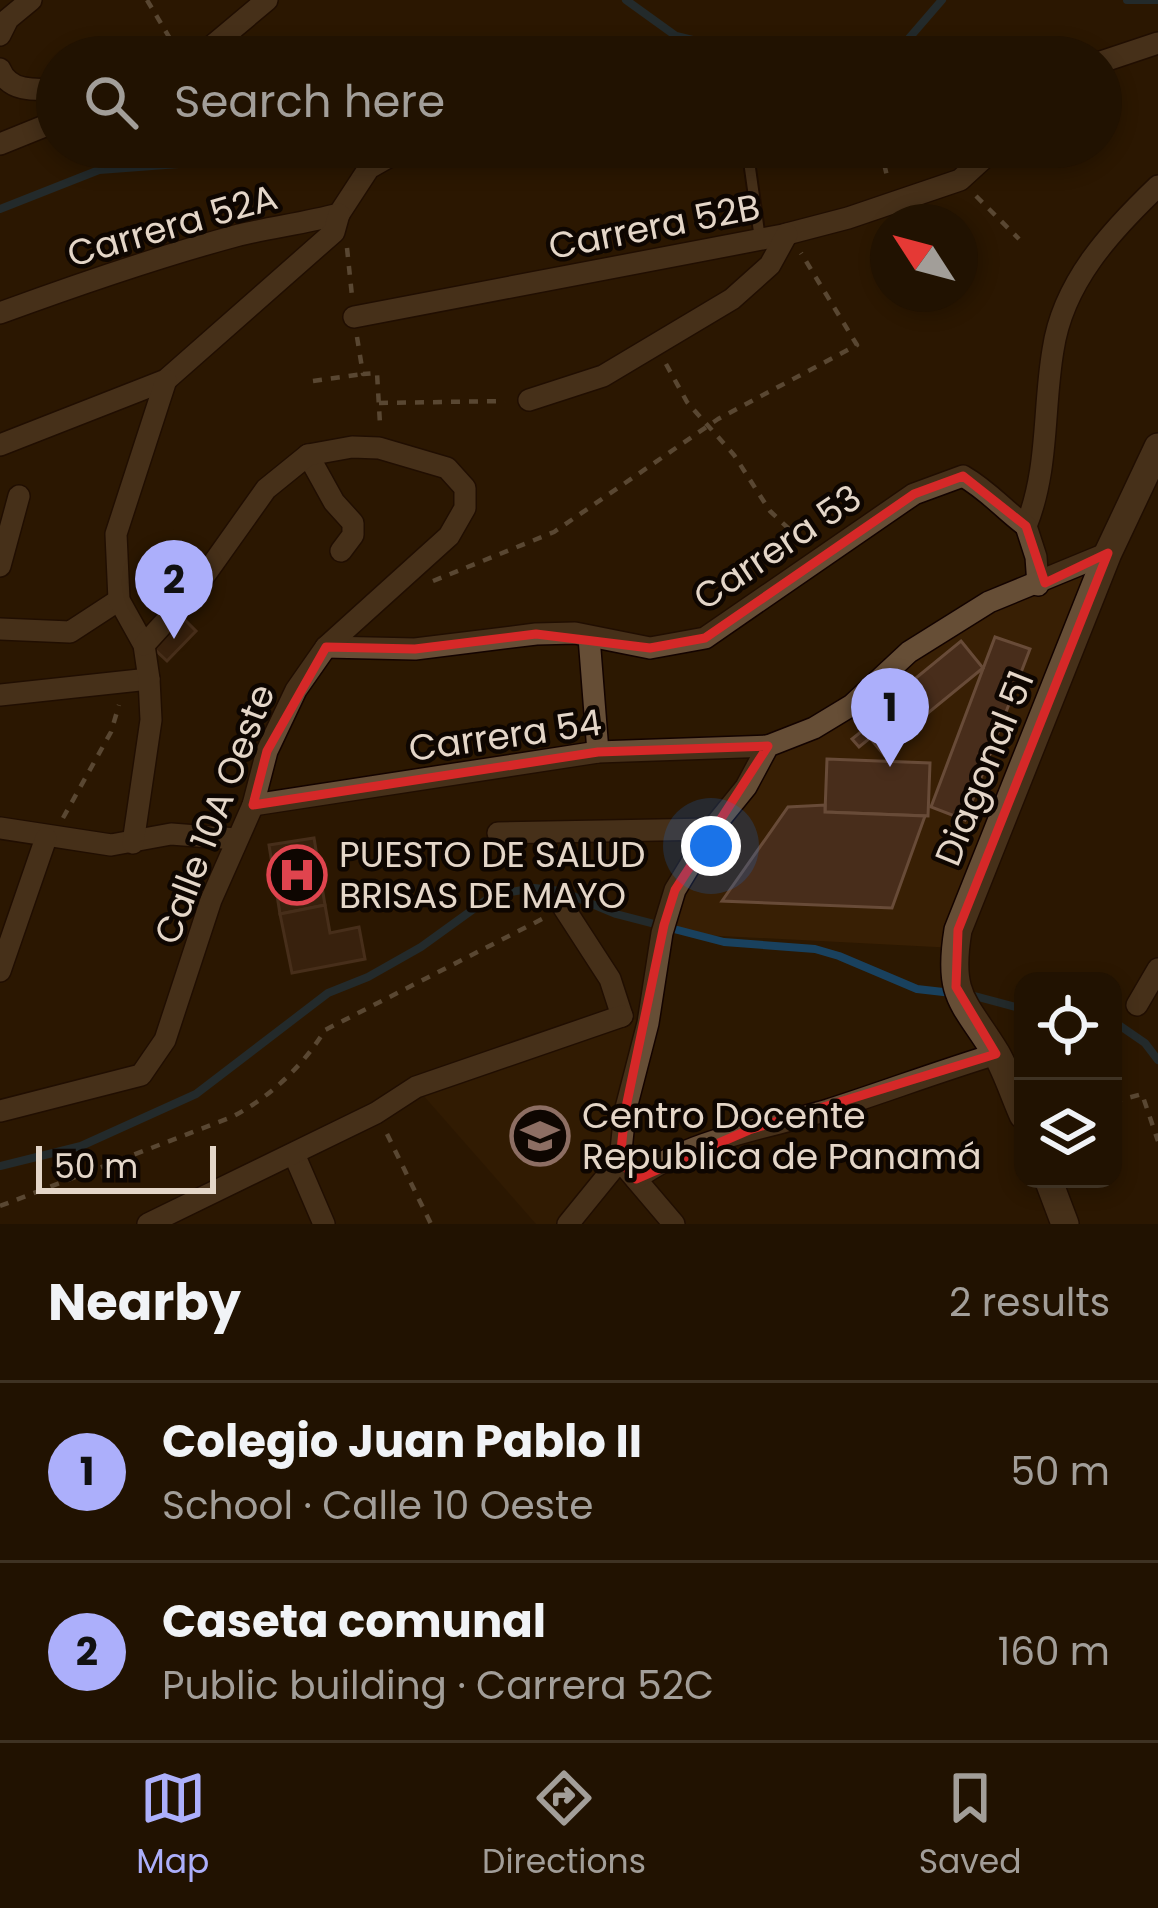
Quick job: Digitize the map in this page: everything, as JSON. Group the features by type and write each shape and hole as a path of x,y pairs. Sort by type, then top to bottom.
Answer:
{"street":[{"path":"224,36 267,0"},
{"path":"0,35 26,4"},
{"path":"1122,55 1158,43"},
{"path":"0,69 19,88 36,88"},
{"path":"0,145 36,130"},
{"path":"133,843 152,720 144,645 118,600 116,534 166,380 334,232 339,214 369,168"},
{"path":"960,180 973,168"},
{"name":"Carrera 52B","path":"354,317 787,234 960,180"},
{"path":"1038,585 1036,556 1026,526 1038,496 1053,345 1078,277 1115,228 1158,186"},
{"name":"Carrera 52A","path":"0,314 124,267 339,214"},
{"path":"529,400 603,376 732,298 770,265 787,234"},
{"path":"0,445 156,380 166,380"},
{"name":"Calle 10A Oeste","path":"0,1112 141,1075 165,1040 211,900 253,806 267,751 296,690 326,647 449,536 465,508 464,488 447,468 379,448 308,454"},
{"path":"144,645 195,589 266,489 308,454 334,502 353,523 352,536 341,551"},
{"name":"Diagonal 51","path":"1014,1095 996,1054 961,1002 952,971 958,930 1108,554 1155,463"},
{"name":"Carrera 53","path":"326,647 371,651 574,633 650,648 705,638 914,494 963,476 992,493 1026,526"},
{"path":"0,566 19,496"},
{"path":"568,1224 620,1160 625,1112 675,890 712,829 746,787 768,746 814,728 851,704 909,652 989,602 1108,554"},
{"path":"0,628 70,632 118,600"},
{"path":"590,637 598,752"},
{"path":"0,694 149,679"},
{"name":"Carrera 54","path":"253,806 598,752 768,746"},
{"path":"0,828 111,845 171,834 236,839"},
{"path":"498,833 712,829"},
{"path":"0,971 49,838"},
{"path":"564,908 610,979 622,1016"},
{"path":"1137,1005 1158,969"},
{"path":"148,1224 376,1113 416,1087 622,1016 648,1023"},
{"path":"636,1179 657,1163 749,1130 824,1111 996,1054"},
{"path":"294,1154 324,1224"},
{"path":"620,1160 674,1224"},
{"path":"1051,1188 1065,1224"}],"lane":[{"path":"750,168 760,239"}],"path":[{"path":"147,0 168,36"},
{"path":"885,168 894,203"},
{"path":"960,180 1019,239"},
{"path":"393,591 432,581 554,532 706,428 857,345 787,234"},
{"path":"656,345 706,428 734,455 770,511 821,561"},
{"path":"313,381 364,374"},
{"path":"379,403 529,400"},
{"path":"49,838 111,732 125,681"},
{"path":"0,1206 232,1117 266,1095 310,1053 325,1030 564,908"},
{"path":"1122,1100 1142,1094 1158,1141"},
{"path":"376,1113 431,1224"}],"highlighted area":[{"path":"963,476 1026,526 1045,583 1108,553 958,930 956,987 996,1054 749,1130 636,1179 620,1160 625,1112 664,925 675,890 768,746 598,752 253,805 267,751 326,647 415,649 536,634 650,648 705,638 914,494"}],"shaded area":[{"path":"1108,553 955,948 662,933 768,746 814,728 909,652"},
{"name":"Centro Docente Republica de Panamá","path":"622,1016 648,1023 620,1160 568,1224 536,1224 416,1087"}],"building":[{"path":"181,616 196,631 167,661 151,646"},
{"path":"995,637 1030,649 965,820 931,807"},
{"path":"961,641 983,668 900,736 878,709"},
{"path":"882,715 902,740 884,755 870,738 859,747 852,739"},
{"path":"827,759 930,763 928,816 825,812"},
{"path":"825,805 825,812 925,816 892,908 722,901 788,807"},
{"name":"PUESTO DE SALUD BRISAS DE MAYO","path":"314,838 325,905 280,914 269,845"},
{"path":"325,905 330,933 359,927 365,959 292,973 280,914"}],"waterway":[{"path":"626,0 676,36"},
{"path":"911,36 942,0"},
{"path":"1127,0 1158,0"},
{"path":"0,209 99,170 125,168"},
{"path":"0,1166 81,1146 196,1094 328,993 421,947 493,895 534,888 561,891 616,914 724,942 815,949 917,989 952,993"},
{"path":"967,994 1014,1007"},
{"path":"1122,1027 1145,1043 1158,1060"}],"place":[{"name":"Caseta comunal","path":"174,639"},
{"name":"Colegio Juan Pablo II","path":"890,767"},
{"name":"PUESTO DE SALUD BRISAS DE MAYO","path":"297,875"},
{"name":"Centro Docente Republica de Panamá","path":"540,1136"}]}
